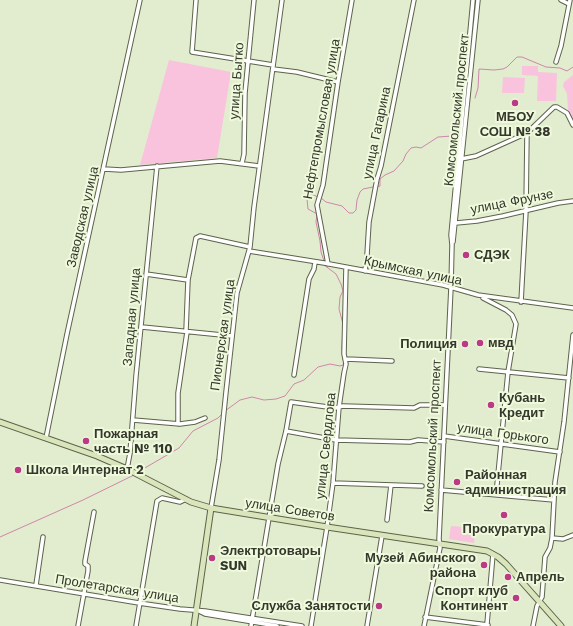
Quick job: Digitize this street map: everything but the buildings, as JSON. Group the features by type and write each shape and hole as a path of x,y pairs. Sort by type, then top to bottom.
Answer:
{"main road":[{"name":"улица Советов","path":"0,422 127,469 186,499 211,508 382,536 487,551 506,564 515,573 561,626"},
{"name":"Пионерская улица","path":"194,626 211,508"}],"street":[{"name":"Заводская улица","path":"46,438 67,334 140,0"},
{"path":"196,0 192,52 249,61 338,82"},
{"name":"улица Бытко","path":"242,163 244,154 245,93 254,0"},
{"name":"Пионерская улица","path":"211,508 220,460 232,336 239,285 250,249 259,166 282,0"},
{"name":"Нефтепромысловая улица","path":"328,264 317,205 323,185 352,0"},
{"name":"улица Гагарина","path":"364,271 367,256 369,222 414,0"},
{"name":"Комсомольский проспект","path":"452,245 456,223 472,0"},
{"name":"Комсомольский проспект","path":"424,626 440,548 438,544 451,287 451,235 478,0"},
{"path":"556,62 561,46 569,2 561,0"},
{"path":"460,159 487,152 527,133 550,110 556,107 566,113 573,125"},
{"path":"521,302 526,211 527,133"},
{"path":"104,169 120,170 220,161 259,166"},
{"name":"Западная улица","path":"127,469 157,166"},
{"name":"улица Фрунзе","path":"456,223 477,221 573,201"},
{"name":"Крымская улица","path":"188,280 196,238 198,236 202,236 250,249 451,287 478,295 573,308"},
{"path":"294,375 309,279 314,269 315,262"},
{"name":"улица Свердлова","path":"311,626 333,483 339,407 346,364 344,354 346,268"},
{"path":"146,274 188,280 186,332 178,393 178,424"},
{"path":"478,295 506,310 514,319 516,324 508,372 496,495"},
{"path":"142,327 232,336"},
{"path":"533,626 536,611 542,597 545,557 550,548 552,538 554,500 573,335"},
{"path":"346,360 392,361"},
{"path":"479,369 569,378"},
{"path":"252,622 278,464 286,431 290,402 335,408 343,406 414,408 420,405 445,405"},
{"path":"133,420 178,424 195,422 205,418"},
{"name":"улица Горького","path":"286,431 336,440 410,442 418,440 444,442"},
{"name":"улица Горького","path":"444,436 500,442 560,452"},
{"path":"333,483 422,486"},
{"path":"386,520 391,485"},
{"path":"441,490 554,500"},
{"path":"136,626 157,501 162,498 180,502 186,499"},
{"path":"78,626 88,566 85,561 94,512"},
{"path":"552,538 563,539 573,535"},
{"path":"36,585 43,536"},
{"path":"367,626 382,536"},
{"path":"425,617 487,626 493,554"},
{"name":"Пролетарская улица","path":"0,580 139,603 196,610 277,626"},
{"name":"Пролетарская улица","path":"252,622 302,626"}],"shaded area":[{"path":"169,60 231,72 217,158 140,165"},
{"path":"522,66 538,66 538,72 557,73 556,101 537,101 538,76 522,75"},
{"path":"573,75 573,121 568,110 567,94 563,86 564,82"},
{"path":"503,77 525,78 524,93 502,93"},
{"path":"451,526 475,528 474,543 449,539"}],"waterway":[{"path":"475,98 478,88 479,69 503,69 517,57 522,57 546,67 560,68 567,71 573,67"},
{"path":"376,187 380,186 380,179 394,171 403,161 411,148 421,148 438,137 452,136 459,127 461,111"},
{"path":"321,198 326,202 342,206 349,213 353,213 356,210 360,192 363,189 373,187"},
{"path":"318,197 309,193 307,194 308,209 317,214 316,222 324,261"},
{"path":"324,265 336,274 343,291 340,297 339,309 343,324 343,359"},
{"path":"225,411 240,400 252,397 264,400 276,399 285,396 294,384 304,380 318,367 330,364 340,366 343,365 344,362"},
{"path":"138,472 179,448 193,431 218,418 223,413"},
{"path":"0,537 83,500 134,475"}],"place":[{"name":"МБОУ СОШ № 38","path":"515,103"},
{"name":"СДЭК","path":"466,255"},
{"name":"мвд","path":"480,343"},
{"name":"Полиция","path":"465,344"},
{"name":"Кубань Кредит","path":"491,405"},
{"name":"Пожарная часть № 110","path":"86,441"},
{"name":"Школа Интернат 2","path":"18,470"},
{"name":"Районная администрация","path":"457,482"},
{"name":"Прокуратура","path":"504,515"},
{"name":"Электротовары SUN","path":"212,558"},
{"name":"Музей Абинского района","path":"484,565"},
{"name":"Апрель","path":"508,577"},
{"name":"Спорт клуб Континент","path":"516,598"},
{"name":"Служба Занятости","path":"379,606"}]}
